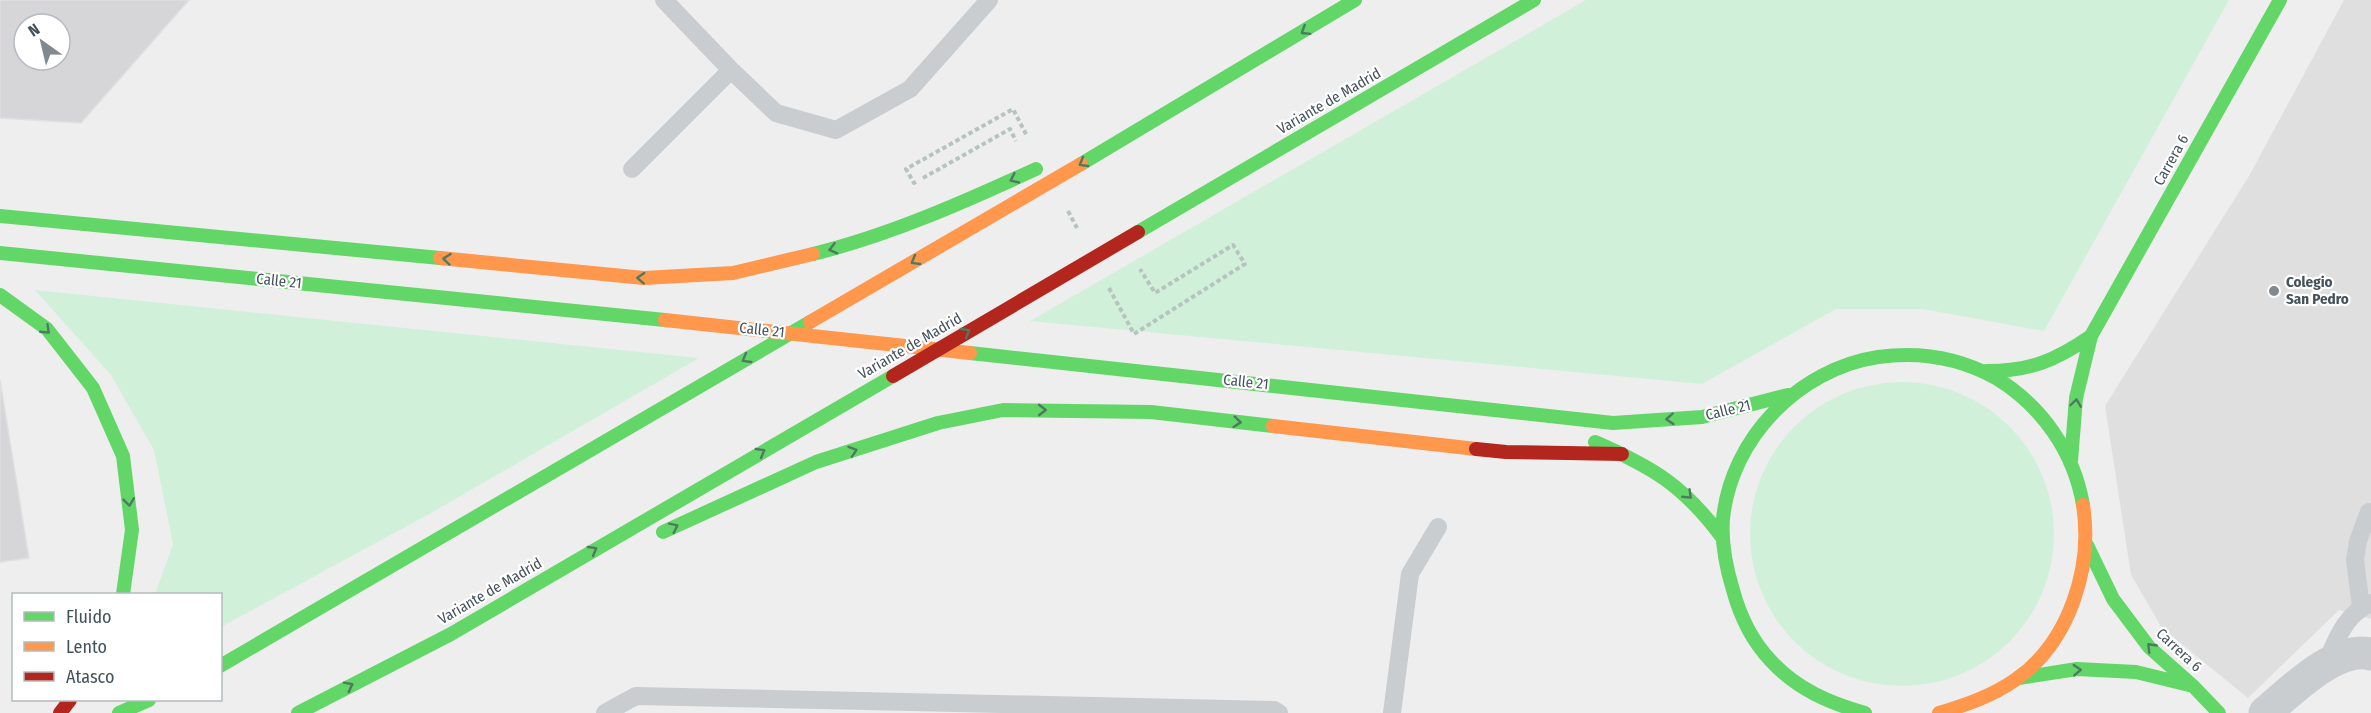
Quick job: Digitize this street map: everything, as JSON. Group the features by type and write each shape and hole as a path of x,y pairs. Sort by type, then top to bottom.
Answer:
{"main road":[{"path":"222,665 1202,94 1355,0"},
{"name":"Variante de Madrid","path":"298,713 451,634 1534,0"},
{"name":"Carrera 6","path":"2071,461 2076,398 2091,336 2280,0"},
{"path":"1075,152 1202,94"},
{"path":"0,216 644,279 733,273 858,243 982,194 1054,161"},
{"name":"Calle 21","path":"0,253 709,324 1613,423 1702,417 1788,395"},
{"path":"0,295 47,329 93,388 123,456 132,530 123,593"},
{"name":"Carrera 6","path":"1986,371 2014,371 2043,365 2069,353 2091,336"},
{"path":"1865,713 1824,700 1782,672 1749,633 1728,586 1721,536 1730,483 1752,434 1788,395 1824,372 1863,358 1905,353 1947,358 1986,371 2021,395 2050,425 2071,461 2084,502 2087,545 2077,596 2053,640 2019,678 1974,703 1939,713"},
{"path":"655,536 816,462 938,423 1003,410 1151,412 1506,452 1622,454"},
{"name":"Calle 21","path":"1524,412 1646,465 1676,483 1701,507 1721,536"},
{"name":"Carrera 6","path":"2087,545 2113,600 2149,647 2219,713"},
{"path":"451,634 612,557"},
{"name":"Carrera 6","path":"2019,678 2077,669 2136,672 2194,687"},
{"path":"119,713 144,701"}],"street":[{"path":"2265,713 2326,663 2363,652 2371,654"}],"lane":[{"path":"664,0 776,113 836,130 910,89 989,0"},
{"path":"632,169 731,70"},
{"path":"2326,663 2344,624 2366,605 2355,560 2358,541 2369,512"},
{"path":"1392,713 1410,574 1438,527"},
{"path":"605,713 636,696 1274,710 1279,713"}],"path":[{"path":"1029,139 1013,109 906,169 914,183 1010,129 1033,171"},
{"path":"1067,210 1078,230"},
{"path":"1104,280 1134,334 1245,264 1233,245 1155,293 1122,241"}],"shaded area":[{"name":"Colegio San Pedro","path":"2344,0 2371,0 2371,619 2339,610 2248,698 2162,628 2131,575 2105,406 2249,176"}],"green space":[{"path":"1586,0 2229,0 2044,331 1923,309 1836,309 1702,384 1030,321"},
{"path":"35,290 699,358 431,513 222,626 222,593 155,593 173,544 154,450 111,375"},
{"path":"1902,382 1932,385 1960,394 1986,408 2009,427 2028,450 2042,476 2051,504 2054,534 2051,564 2042,592 2028,618 2009,641 1986,660 1960,674 1932,683 1902,686 1872,683 1844,674 1818,660 1795,641 1776,618 1762,592 1753,564 1750,534 1753,504 1762,476 1776,450 1795,427 1818,408 1844,394 1872,385"}],"building":[{"path":"0,0 189,0 81,123 0,118"},
{"path":"0,380 29,558 0,562"}],"traffic: fast":[{"path":"1081,164 1355,0"},
{"path":"1138,232 1534,0"},
{"path":"2071,461 2076,398 2091,336 2280,0"},
{"path":"813,254 898,227 1036,169"},
{"path":"0,216 440,258"},
{"path":"0,253 665,320"},
{"path":"0,295 47,329 93,388 123,456 132,530 123,593"},
{"path":"222,665 810,322"},
{"path":"1986,371 2002,371 2042,363 2066,352 2091,336"},
{"path":"970,353 1613,423 1702,417 1788,395"},
{"path":"1865,713 1814,694 1781,671 1752,637 1736,600 1723,546 1723,519 1729,489 1739,461 1755,435 1774,412 1796,392 1822,376 1849,364 1894,355 1924,355 1967,365 1996,378 2013,389 2041,417 2064,449 2079,485 2083,505"},
{"path":"298,713 451,634 893,376"},
{"path":"663,532 816,462 938,423 1003,410 1151,412 1273,426"},
{"path":"1595,442 1633,460 1665,479 1693,503 1721,536"},
{"path":"2087,545 2113,599 2149,647 2219,713"},
{"path":"2019,678 2077,669 2136,672 2189,685"},
{"path":"119,713 147,701"}],"traffic: slow":[{"path":"810,322 1081,164"},
{"path":"440,258 644,278 733,273 813,254"},
{"path":"665,320 970,353"},
{"path":"1273,426 1476,449"},
{"path":"1939,713 1979,700 2006,686 2034,664 2050,646 2063,625 2080,578 2084,554 2083,505"}],"traffic: jam":[{"path":"893,376 1138,232"},
{"path":"1476,449 1506,452 1622,454"},
{"path":"60,713 69,701"}],"place":[{"name":"Colegio San Pedro","path":"2274,291"}]}
